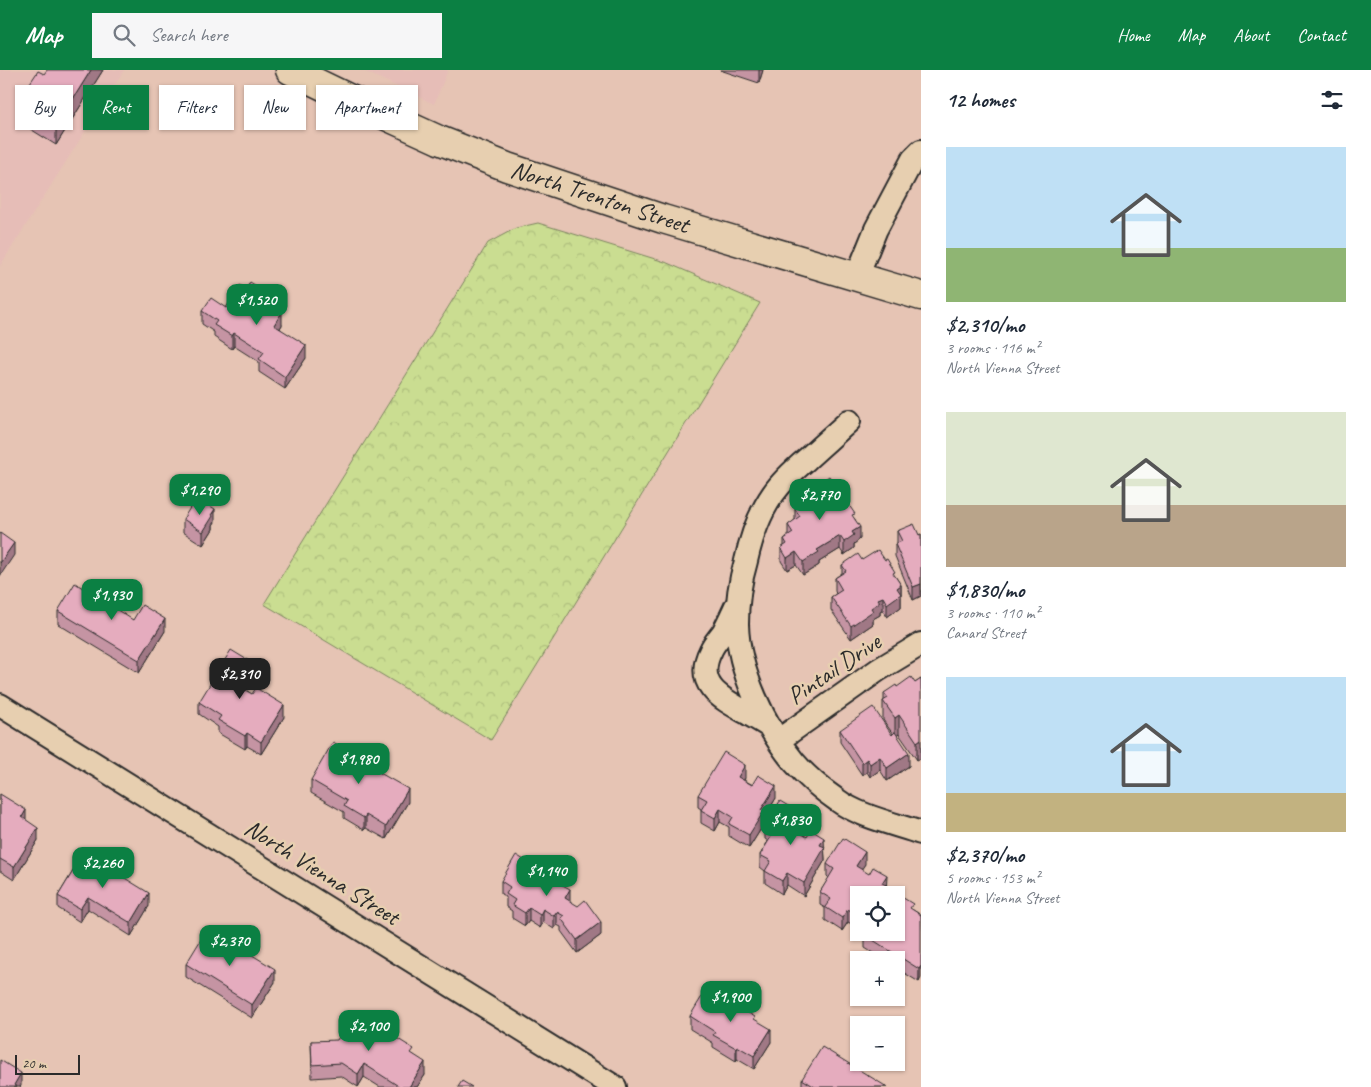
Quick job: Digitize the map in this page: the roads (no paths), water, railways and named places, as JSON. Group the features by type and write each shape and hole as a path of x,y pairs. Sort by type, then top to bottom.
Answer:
{"highway":[{"name":"North Trenton Street","path":"290,70 439,140 507,167 663,219 921,296"}],"street":[{"path":"857,276 876,229 913,159 921,152"},
{"path":"849,421 787,477 772,495 761,516 750,543 743,569 738,601 737,625 740,645 744,664 757,701 794,762 815,783 838,801 862,813 921,833"},
{"path":"738,601 723,632 710,651 706,662 707,678 715,693 723,700 775,733"},
{"name":"Pintail Drive","path":"775,733 921,644"},
{"name":"North Vienna Street","path":"0,704 615,1087"}]}
